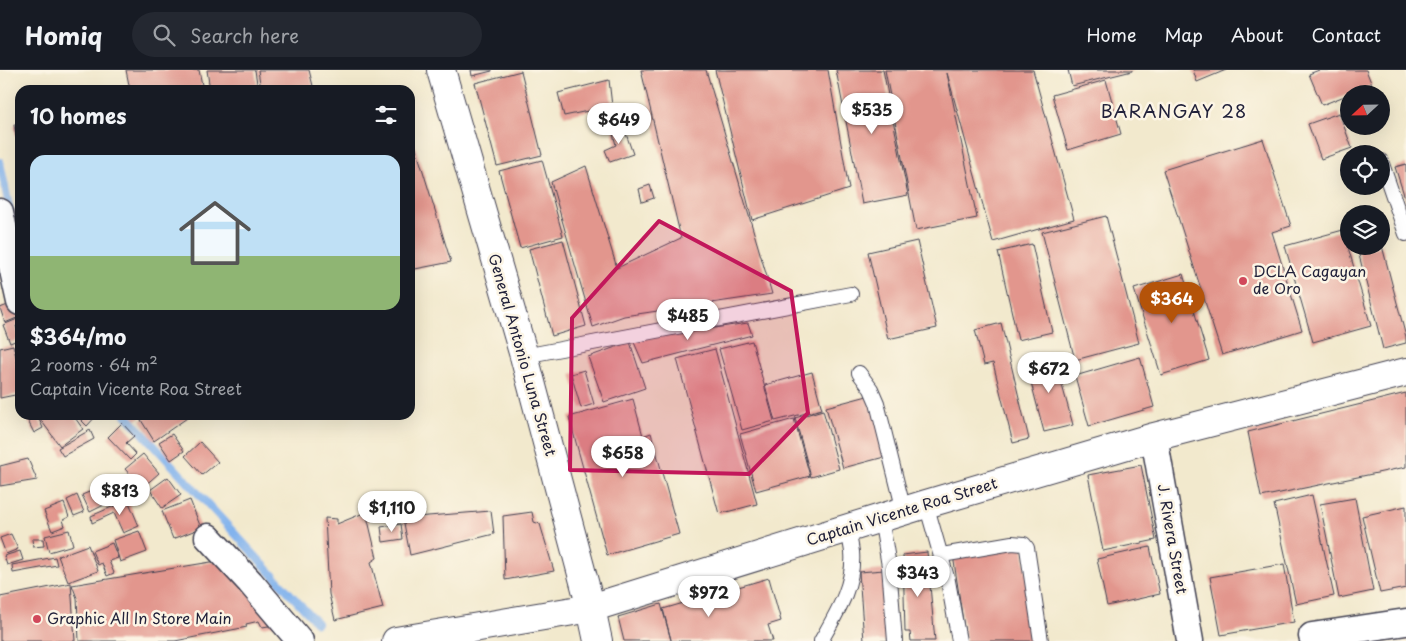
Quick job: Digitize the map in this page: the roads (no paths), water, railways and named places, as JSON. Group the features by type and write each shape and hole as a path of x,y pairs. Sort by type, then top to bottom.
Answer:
{"street":[{"name":"General Antonio Luna Street","path":"441,70 524,356 591,608 598,641"},
{"path":"0,212 15,280"},
{"name":"Captain Vicente Roa Street","path":"396,641 458,636 591,608 848,528 1154,437 1406,372"},
{"name":"J. Rivera Street","path":"1154,437 1190,641"},
{"path":"208,537 250,582 300,641"},
{"path":"1312,636 1406,622"}],"lane":[{"path":"1390,187 1406,234"},
{"path":"524,356 851,294"},
{"path":"859,373 871,389 877,404 903,512 889,566 896,641"},
{"path":"903,512 942,556 959,641"},
{"path":"821,641 842,602 849,582 852,554 848,528"},
{"path":"942,556 1012,543 1024,544 1027,548 1041,641"}],"waterway":[{"path":"0,162 10,211"},
{"path":"131,420 317,623"}],"place":[{"name":"DCLA Cagayan de Oro","path":"1243,281"},
{"name":"Graphic All In Store Main","path":"37,619"}],"district":[{"name":"BARANGAY 28","path":"1174,112"}]}
